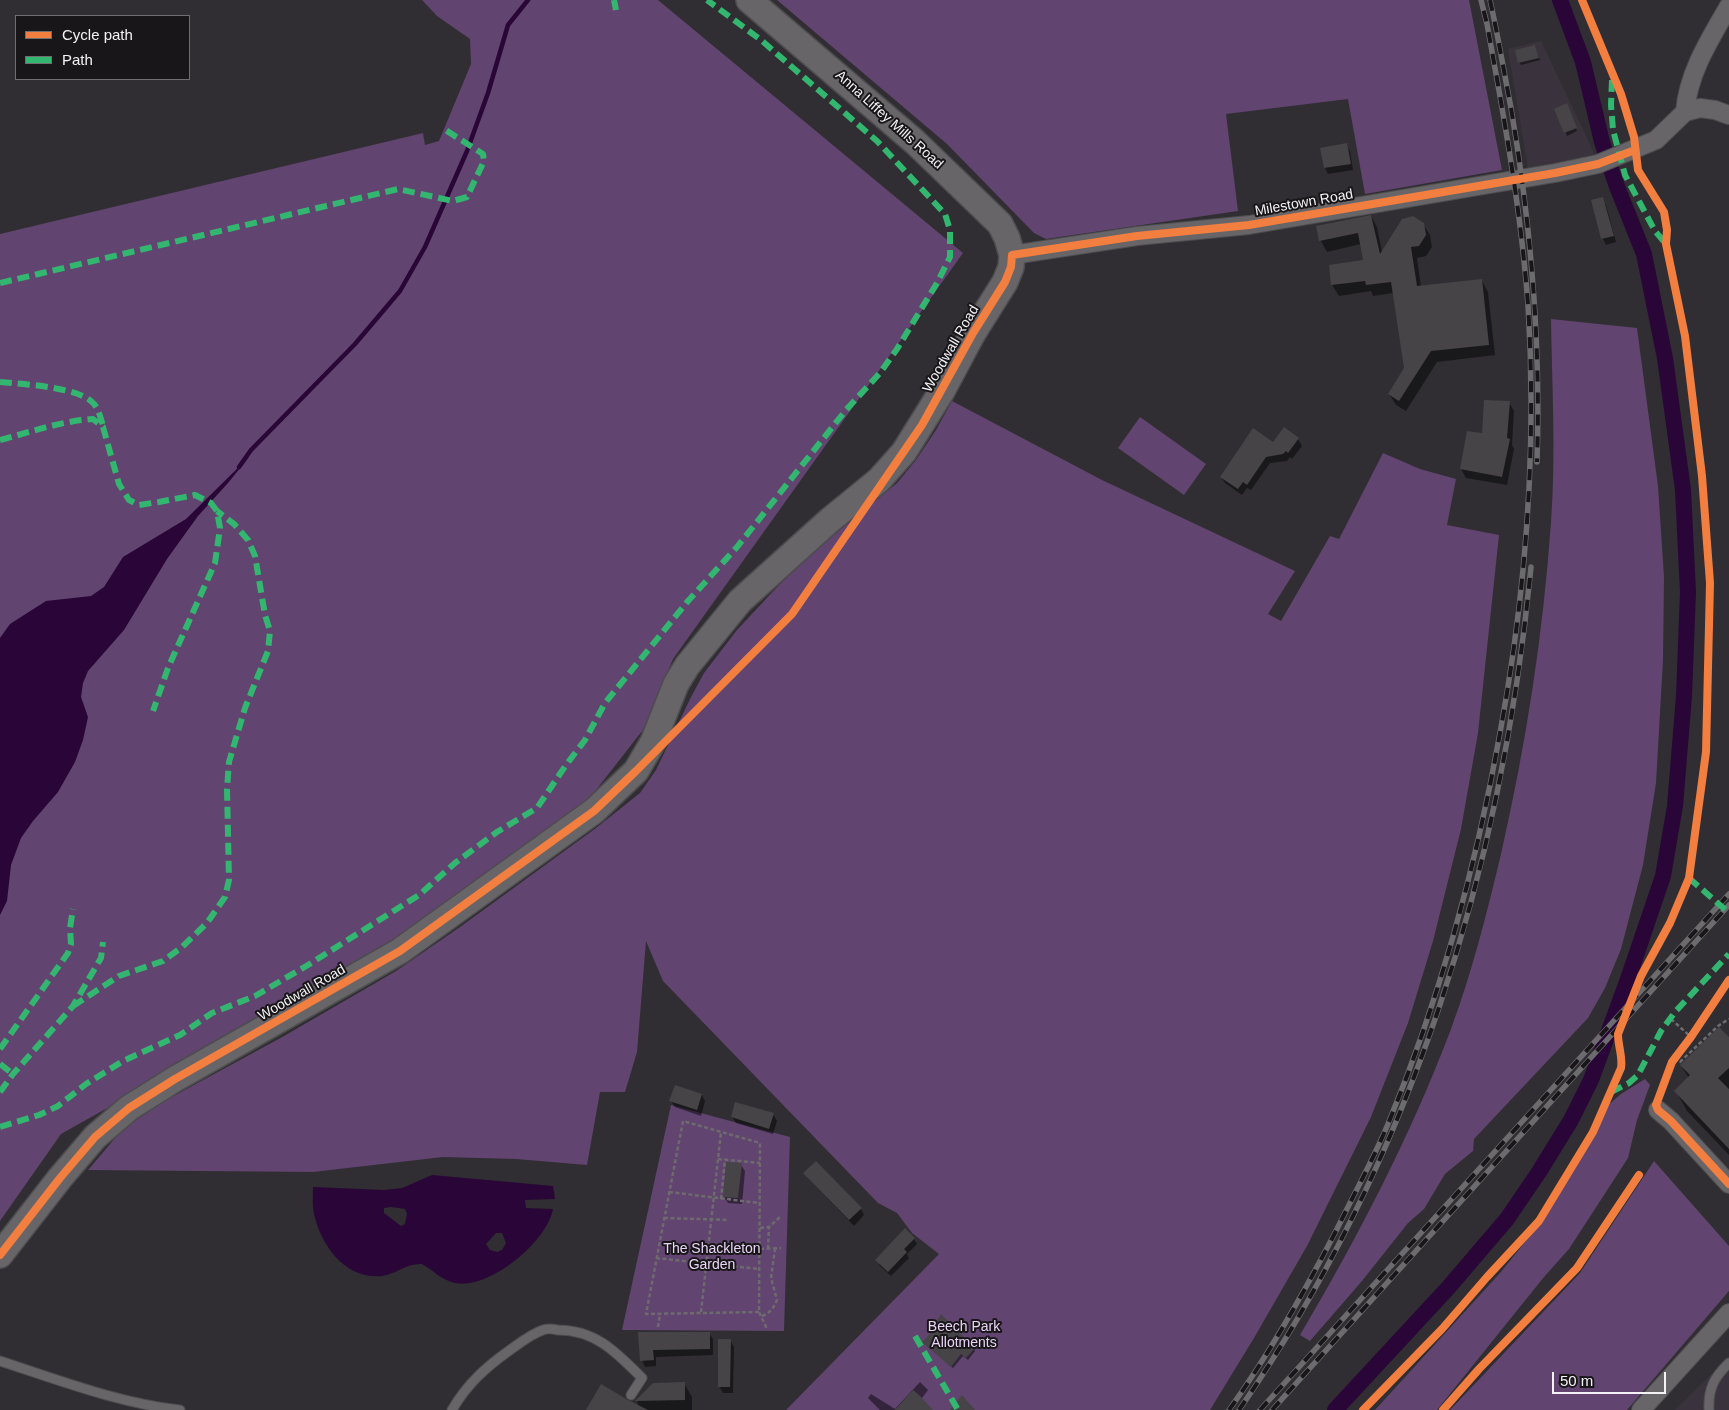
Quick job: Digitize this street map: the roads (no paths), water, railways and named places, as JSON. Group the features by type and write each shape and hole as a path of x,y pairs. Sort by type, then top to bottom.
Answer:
{"main road":[{"name":"Anna Liffey Mills Road","path":"748,0 895,124 978,201 1000,224 1012,255"},
{"name":"Woodwall Road","path":"0,1255 60,1178 95,1137 129,1108 400,951 594,811 636,771 653,742 676,684 687,666 734,607 815,532 879,480 904,452 942,392 973,333 1005,282 1011,267 1012,255"}],"street":[{"path":"1729,6 1696,66 1686,96 1685,112 1700,108 1715,110 1729,115"},
{"name":"Milestown Road","path":"1012,255 1137,236 1249,225 1598,164 1656,140 1685,112"},
{"path":"1658,1110 1671,1121 1729,1184"},
{"path":"1641,1410 1729,1313"}],"lane":[{"path":"452,1410 469,1383 479,1373 529,1337 544,1329 572,1330 588,1335 612,1348 642,1378 631,1395"},
{"path":"0,1361 94,1392 137,1403 180,1410"},
{"path":"1708,1410 1712,1384 1717,1374 1729,1363"}],"waterway":[{"path":"239,467 251,450 355,344 400,291 425,247 467,151 488,93 508,25 528,0"},
{"path":"1335,1410 1448,1288 1507,1219 1571,1120 1591,1080 1663,876 1675,806 1684,696 1688,592 1683,490 1665,358 1644,254 1616,184 1602,142 1583,62 1560,0"}],"railway":[{"path":"1229,1410 1273,1344 1337,1229 1370,1164 1407,1077 1440,980 1468,882 1500,733 1517,627 1523,573 1530,466 1530,359 1525,269 1516,199 1500,94 1481,0"},
{"path":"1490,0 1511,108 1529,240 1536,329 1537,462"},
{"path":"1239,1410 1300,1314 1354,1215 1400,1113 1439,1008 1471,900 1497,791 1517,679 1531,567"},
{"path":"1260,1410 1729,894"},
{"path":"1272,1410 1729,905"}],"park label":[{"name":"The Shackleton Garden","path":"712,1258"},
{"name":"Beech Park Allotments","path":"964,1335"}]}
